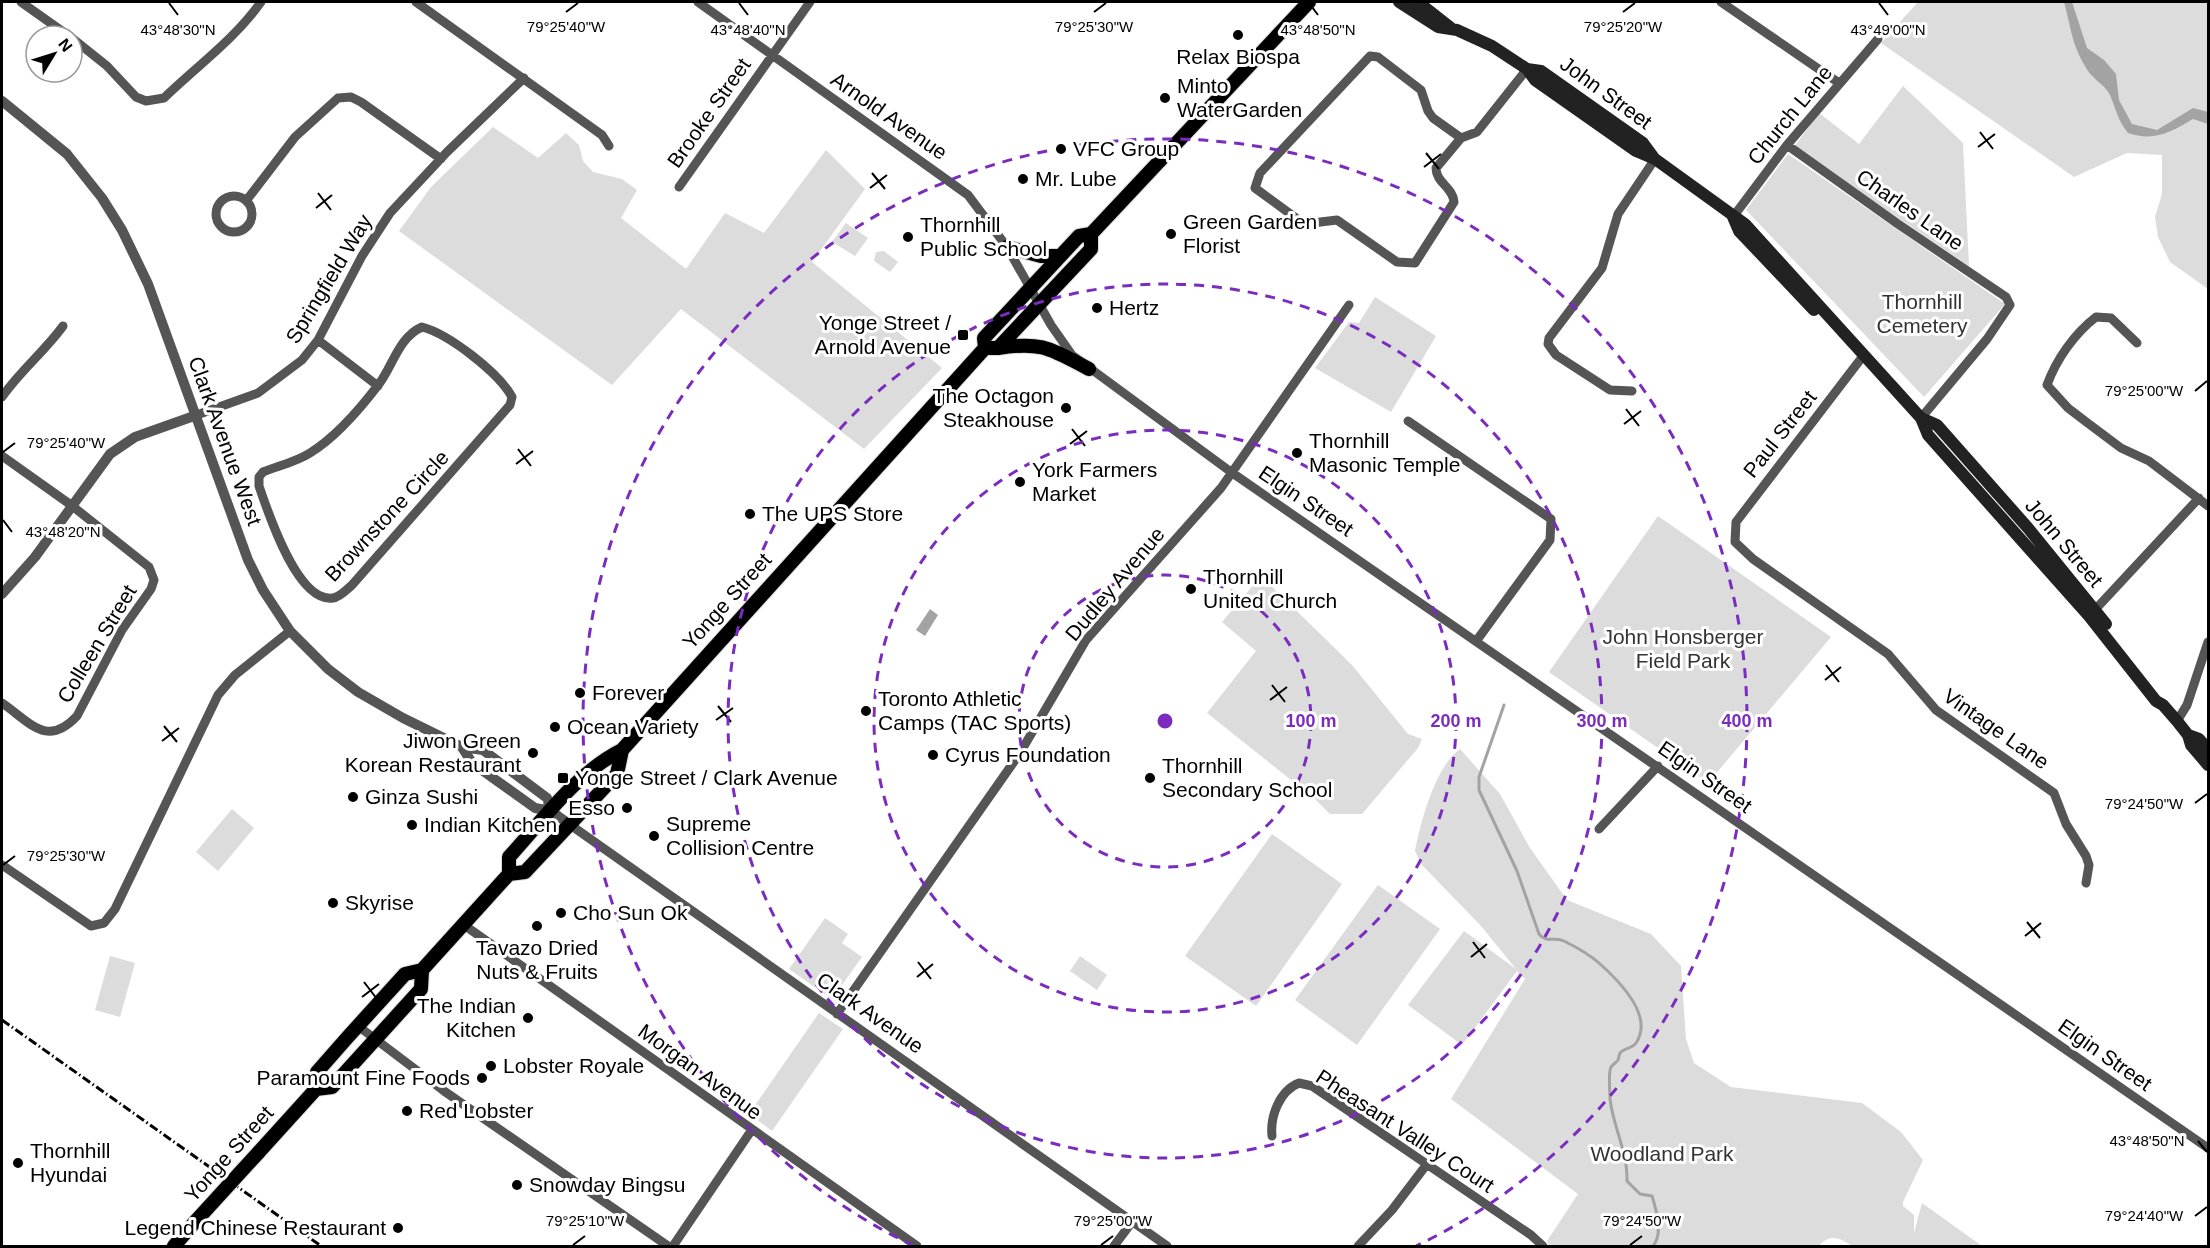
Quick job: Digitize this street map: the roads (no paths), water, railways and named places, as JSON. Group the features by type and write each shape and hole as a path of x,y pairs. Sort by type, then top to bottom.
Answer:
{"main road":[{"name":"Yonge Street","path":"991,348 984,338 1079,236 1091,234 1309,2"},
{"name":"John Street","path":"1399,2 1438,27 1451,28"},
{"name":"John Street","path":"1418,2 1451,28 1492,46 1527,69 1535,80 1636,152 1655,159 1733,217 1739,231 1844,343 1863,356 1921,418 1928,435 2092,613 2156,701 2163,705 2177,721 2188,735 2191,745 2208,765"},
{"name":"Yonge Street","path":"174,1246 316,1089 317,1072 358,1026 405,974 422,970 509,873 509,857 551,811 603,760 622,750 991,348 1040,304 1091,249 1091,234"},
{"path":"1007,247 1041,256 1060,256"},
{"path":"991,348 1034,344 1050,348 1089,369"},
{"name":"John Street","path":"2188,735 2199,739 2208,749"},
{"name":"Yonge Street","path":"509,873 525,872 617,774 622,750"},
{"name":"Yonge Street","path":"316,1089 332,1087 376,1040 421,989 422,970"}],"street":[{"path":"21,2 52,24"},
{"path":"84,47 107,66 136,97 154,101 164,98 222,47 245,24 261,2"},
{"path":"416,2 603,135 609,146"},
{"name":"Arnold Avenue","path":"698,2 968,195 1007,247 1031,287"},
{"name":"Brooke Street","path":"679,187 810,2"},
{"path":"1721,2 1839,83"},
{"name":"Church Lane","path":"1733,217 1787,145 1878,39"},
{"path":"1461,138 1433,118 1428,111 1421,90 1378,57 1370,56 1260,173 1255,188 1304,224 1336,220 1397,262 1410,264 1419,260 1452,209 1454,202 1452,191 1436,172 1461,138 1477,132 1527,69"},
{"name":"Springfield Way","path":"194,416 258,393 295,367 318,340 362,256 390,213 441,159 524,78"},
{"path":"246,201 295,137 338,98 351,97 362,102 441,159"},
{"name":"Clark Avenue West","path":"2,101 67,154 102,198 123,230 148,284 248,560 263,590 290,631 328,669 358,692 462,747 483,750 547,798 551,811 535,808 480,769 472,763 462,747"},
{"name":"Charles Lane","path":"1787,145 2006,297 2010,305 1987,339 1921,418"},
{"path":"1632,391 1610,390 1556,355 1548,344 1549,338 1602,268 1618,214 1655,159"},
{"path":"235,196 246,201 252,210 247,227 230,232 219,226 215,214 223,199 235,196"},
{"name":"Elgin Street","path":"1031,287 1072,355 1089,369 1231,472 1477,640 2208,1148"},
{"name":"Dudley Avenue","path":"837,1014 1020,753 1086,640 1221,488 1349,305"},
{"path":"2137,343 2111,318 2096,317 2084,326 2065,351 2047,385 2068,408 2121,448 2149,461 2208,506"},
{"path":"2,397 18,374 49,345 63,326"},
{"name":"Brownstone Circle","path":"423,327 440,334 474,358 507,388 512,397 510,405 352,585 336,598 327,598 299,577 286,557 259,486 259,477 262,472 310,453 347,422 378,386 403,342 412,331 423,327"},
{"path":"318,340 378,386"},
{"name":"Paul Street","path":"1734,538 1736,522 1863,356"},
{"path":"2,594 35,557 99,466 122,444 135,437 194,416"},
{"path":"1408,421 1551,519 1550,540 1477,640"},
{"path":"2,456 71,505"},
{"path":"2092,613 2199,498"},
{"name":"Colleen Street","path":"2,703 45,732 58,732 68,725 83,706 122,630 151,590 154,580 148,567 71,505"},
{"name":"Vintage Lane","path":"1734,538 1741,549 1753,559 1888,654 1936,710 2054,793 2066,824 2086,856 2089,865 2086,884"},
{"path":"2,865 91,926 104,923 115,909 218,695 235,675 290,631"},
{"path":"2177,721 2187,705 2208,642"},
{"path":"1599,829 1658,766"},
{"name":"Clark Avenue","path":"551,811 1167,1246"},
{"name":"Morgan Avenue","path":"464,925 751,1131 917,1246"},
{"path":"358,1026 444,1091 668,1246"},
{"name":"Pheasant Valley Court","path":"1272,1136 1271,1121 1288,1090 1299,1083 1307,1084 1531,1235 1543,1246"},
{"path":"673,1246 751,1131"},
{"path":"1358,1246 1392,1210 1427,1164"},
{"path":"1114,1246 1132,1222"}],"waterway":[{"path":"1504,705 1479,777 1479,790 1517,871 1539,934 1545,939 1564,941 1599,963 1624,988 1641,1021 1641,1032 1636,1043 1620,1053 1618,1060 1611,1067 1610,1099 1623,1150 1627,1181 1640,1194 1652,1196 1654,1202 1658,1235 1653,1246"}],"railway":[{"path":"2,1020 321,1246"}],"place":[{"name":"Relax Biospa","path":"1238,35"},
{"name":"Minto WaterGarden","path":"1165,98"},
{"name":"VFC Group","path":"1061,149"},
{"name":"Mr. Lube","path":"1023,179"},
{"name":"Green Garden Florist","path":"1171,234"},
{"name":"Thornhill Public School","path":"908,237"},
{"name":"Hertz","path":"1097,308"},
{"name":"Yonge Street / Arnold Avenue","path":"963,335"},
{"name":"The Octagon Steakhouse","path":"1066,408"},
{"name":"Thornhill Masonic Temple","path":"1297,453"},
{"name":"York Farmers Market","path":"1020,482"},
{"name":"The UPS Store","path":"750,514"},
{"name":"Thornhill United Church","path":"1191,589"},
{"name":"Forever","path":"580,693"},
{"name":"Toronto Athletic Camps (TAC Sports)","path":"866,711"},
{"name":"Ocean Variety","path":"555,727"},
{"name":"Jiwon Green Korean Restaurant","path":"533,753"},
{"name":"Cyrus Foundation","path":"933,755"},
{"name":"Yonge Street / Clark Avenue","path":"563,778"},
{"name":"Thornhill Secondary School","path":"1150,778"},
{"name":"Ginza Sushi","path":"353,797"},
{"name":"Esso","path":"627,808"},
{"name":"Indian Kitchen","path":"412,825"},
{"name":"Supreme Collision Centre","path":"654,836"},
{"name":"Skyrise","path":"333,903"},
{"name":"Cho Sun Ok","path":"561,913"},
{"name":"Tavazo Dried Nuts & Fruits","path":"537,926"},
{"name":"The Indian Kitchen","path":"528,1018"},
{"name":"Lobster Royale","path":"491,1066"},
{"name":"Paramount Fine Foods","path":"482,1078"},
{"name":"Red Lobster","path":"407,1111"},
{"name":"Thornhill Hyundai","path":"18,1163"},
{"name":"Snowday Bingsu","path":"517,1185"},
{"name":"Legend Chinese Restaurant","path":"398,1228"}],"park label":[{"name":"Thornhill Cemetery","path":"1922,314"},
{"name":"John Honsberger Field Park","path":"1683,649"},
{"name":"Woodland Park","path":"1662,1154"}]}
